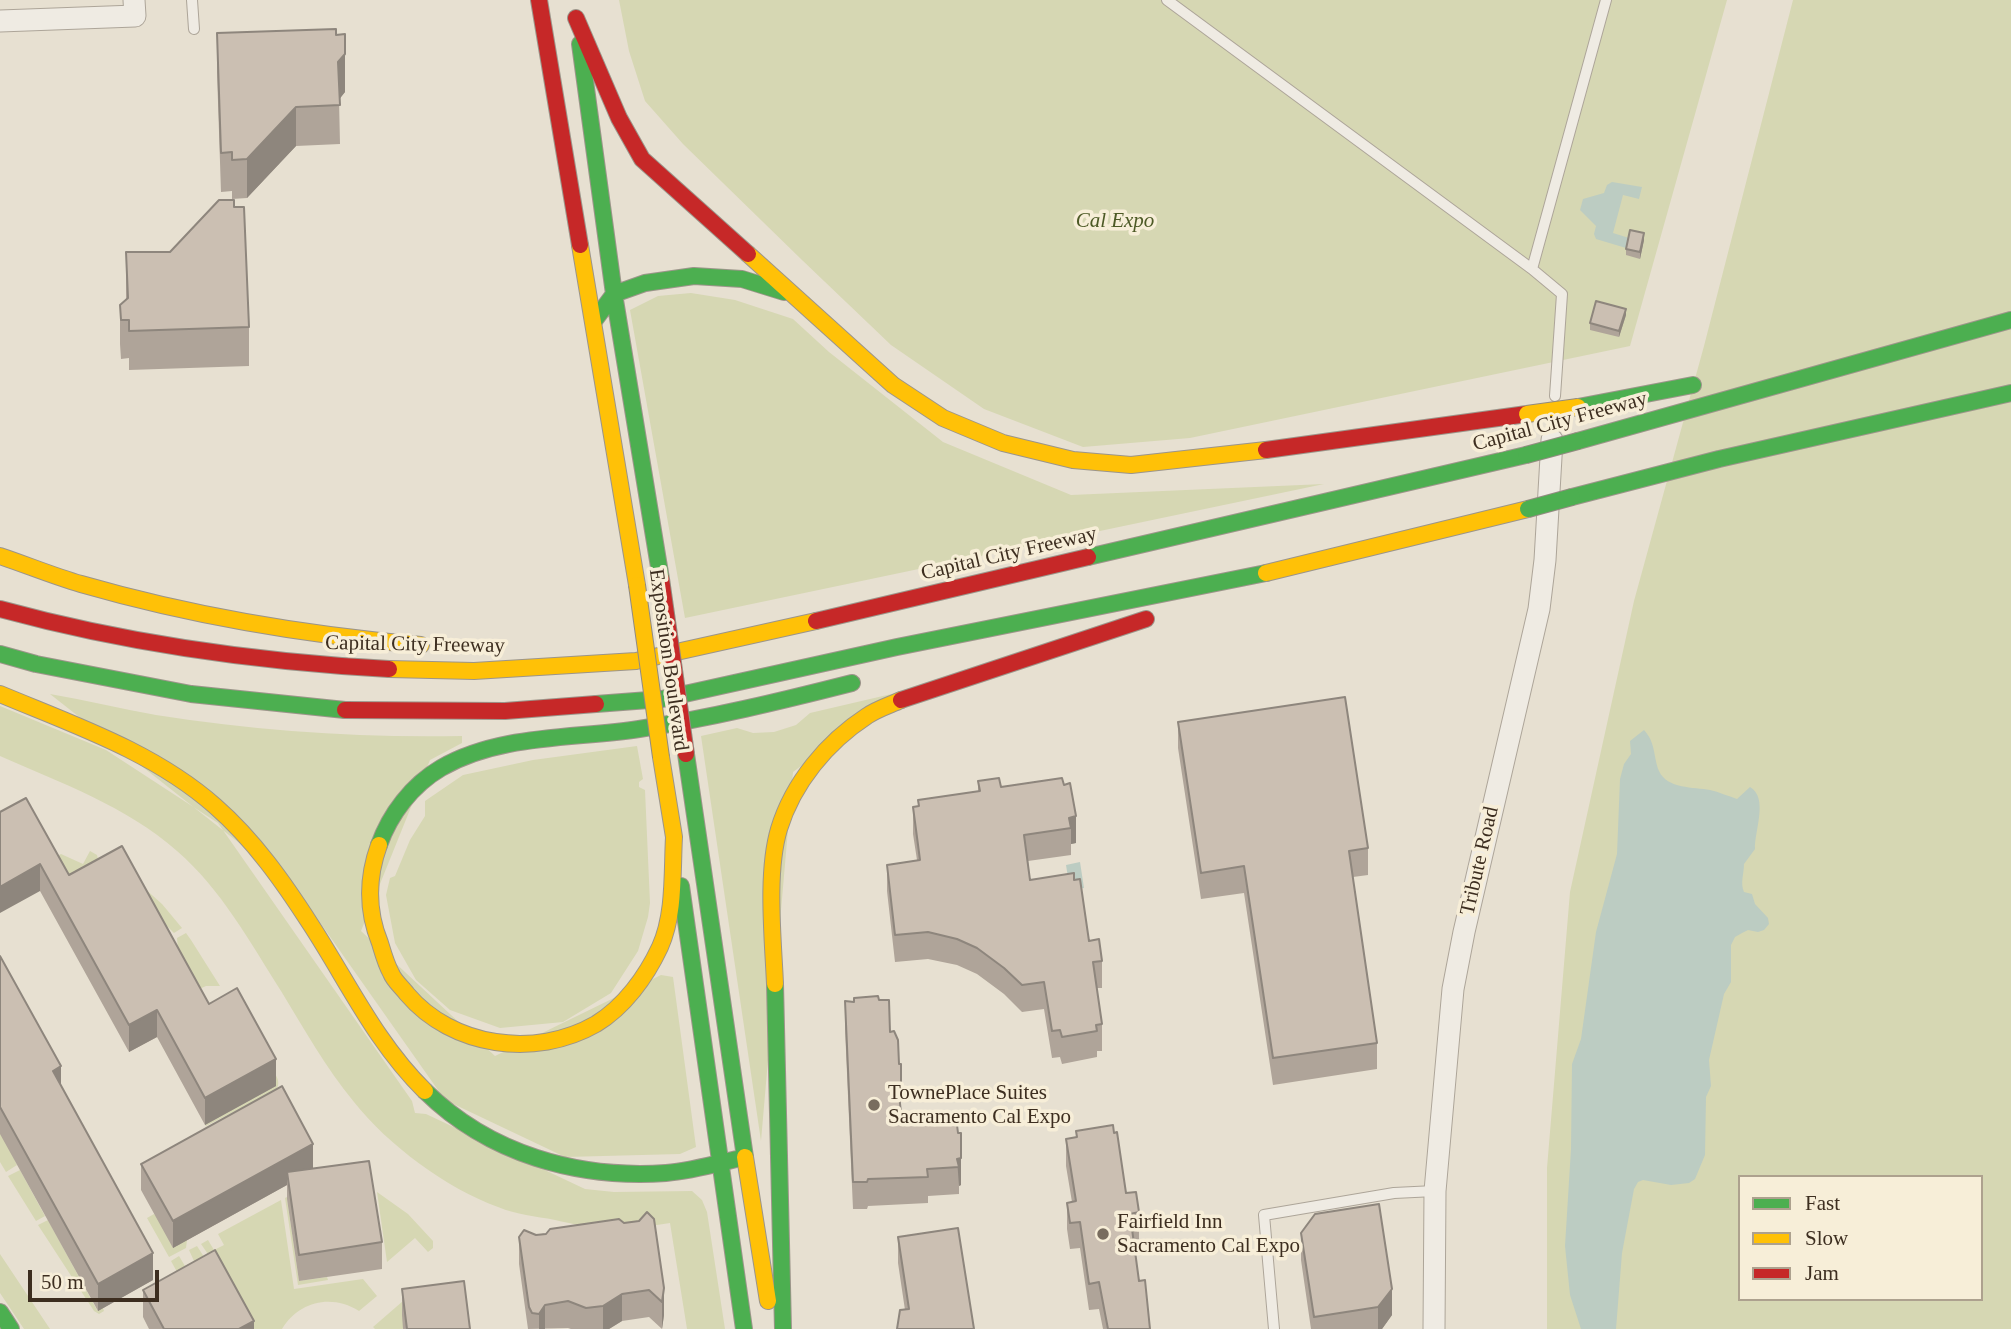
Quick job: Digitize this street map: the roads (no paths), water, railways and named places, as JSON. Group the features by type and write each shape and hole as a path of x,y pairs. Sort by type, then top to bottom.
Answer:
{"main road":[{"name":"Exposition Boulevard","path":"539,0 637,585 744,1329"},
{"name":"Exposition Boulevard","path":"574,0 614,294 661,579 745,1157 773,1329"},
{"path":"576,18 620,118 642,159 893,385 943,418 1003,443 1073,460 1131,465 1185,461 1578,407 1714,381"},
{"path":"594,321 614,294 645,283 694,276 742,279 789,293"},
{"name":"Capital City Freeway","path":"0,609 34,619 172,648 312,665 453,671 636,660 669,655 1526,455 2011,320"},
{"path":"1782,368 1973,331"},
{"path":"0,654 36,664 191,694 347,710 505,711 662,699 897,647 1322,561 1719,459 2011,393"},
{"path":"0,556 80,584 227,620 378,642 432,646"},
{"path":"1190,604 1322,561"},
{"path":"1048,634 1250,577"},
{"path":"783,1329 772,878 779,830 799,785 829,745 868,715 913,695 1164,613"},
{"path":"514,652 636,660"},
{"path":"674,837 666,926 648,973 620,1008 582,1032 558,1041 518,1046 492,1044 469,1037 446,1027 417,1005 393,979 382,958 370,912 369,887 373,862 381,837 407,796 440,768 475,752 637,730 711,716 867,679"},
{"path":"0,694 139,754 186,783 232,821 279,877 386,1048 419,1088 461,1122 512,1151 574,1169 670,1172 745,1157"},
{"path":"0,1312 11,1329"}],"street":[{"path":"0,21 135,16 134,0"},
{"name":"Tribute Road","path":"1434,1329 1435,1191 1453,989 1539,609 1545,560 1555,396"}],"lane":[{"path":"192,0 194,29"},
{"path":"1167,0 1532,269 1562,294 1555,396"},
{"path":"1532,269 1606,0"},
{"path":"1274,1329 1264,1215 1394,1193 1435,1191"}],"place":[{"name":"TownePlace Suites Sacramento Cal Expo","path":"874,1105"},
{"name":"Fairfield Inn Sacramento Cal Expo","path":"1103,1234"}],"park label":[{"name":"Cal Expo","path":"1115,221"}]}
